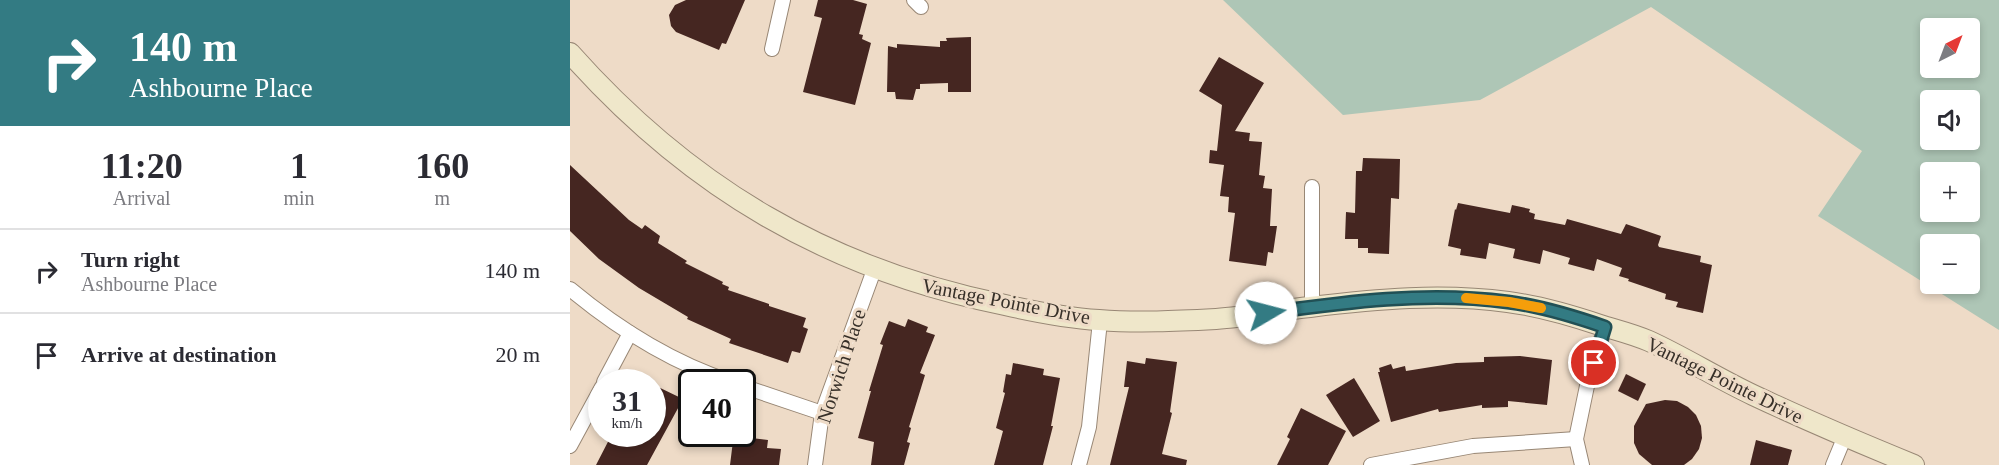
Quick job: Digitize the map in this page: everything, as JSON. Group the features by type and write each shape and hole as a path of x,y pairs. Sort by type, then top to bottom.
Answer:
{"street":[{"path":"772,49 783,0"},
{"name":"Vantage Pointe Drive","path":"570,53 596,82 645,129 696,170 751,208 811,241 874,270 963,297 1053,315 1100,321 1220,319 1312,306 1395,298 1461,297 1547,309 1646,340 1750,394 1914,465"},
{"path":"1312,187 1312,306"},
{"name":"Norwich Place","path":"815,465 822,413 874,270"},
{"path":"570,289 630,333 672,357 700,369"},
{"path":"1079,465 1089,427 1100,321"},
{"path":"1582,465 1576,440 1588,381 1605,327"},
{"path":"611,369 630,333"},
{"path":"756,391 822,413"},
{"path":"570,446 588,413"},
{"path":"1833,465 1845,436"},
{"path":"1371,465 1473,446 1576,440"}],"green space":[{"path":"1223,0 1999,0 1999,330 1942,294 1980,294 1980,234 1920,234 1920,280 1818,216 1862,151 1651,7 1480,100 1343,115"}],"building":[{"path":"686,0 745,0 726,44 722,43 719,50 676,32 671,26 669,15 675,5"},
{"path":"818,0 853,0 867,4 859,34 863,35 862,39 871,43 855,105 803,92 822,18 814,16"},
{"path":"971,37 971,92 948,92 948,83 920,84 920,89 916,89 913,100 896,99 895,92 887,92 888,46 897,48 897,44 940,47 940,41 947,41 946,38"},
{"path":"1219,57 1264,83 1235,131 1250,133 1249,141 1262,142 1259,175 1265,176 1263,188 1272,189 1270,226 1277,226 1273,253 1268,252 1266,266 1229,261 1235,213 1228,212 1229,197 1220,196 1224,165 1209,163 1210,150 1217,151 1222,105 1199,91"},
{"path":"1363,158 1400,159 1399,199 1391,198 1389,254 1368,253 1368,248 1358,248 1358,239 1345,239 1346,212 1355,213 1356,171 1362,171"},
{"path":"570,165 629,220 642,229 645,225 660,236 658,243 687,261 685,263 723,282 722,284 729,287 728,290 806,318 803,327 808,329 800,353 792,351 788,363 729,343 731,339 687,319 688,317 639,288 599,259 570,231"},
{"path":"1458,203 1510,213 1512,205 1530,209 1529,212 1535,214 1534,219 1565,225 1567,219 1621,234 1626,224 1661,236 1659,247 1701,256 1700,262 1712,265 1703,313 1676,307 1678,302 1665,299 1666,294 1628,281 1629,279 1619,276 1622,268 1597,259 1594,271 1568,264 1570,258 1543,250 1540,264 1513,258 1515,249 1489,243 1486,259 1460,255 1461,249 1448,246"},
{"path":"908,319 928,327 926,332 935,335 920,373 925,375 909,427 911,428 907,442 910,443 904,465 871,465 874,442 858,438 883,345 880,344 889,321 905,327"},
{"path":"1520,356 1552,360 1547,405 1508,401 1508,407 1482,408 1482,405 1439,412 1438,409 1391,422 1378,372 1380,372 1379,368 1391,364 1393,369 1405,366 1406,371 1456,363 1484,362 1484,357"},
{"path":"1146,358 1177,362 1170,412 1172,413 1162,454 1187,460 1186,465 1110,465 1129,387 1124,387 1127,361 1145,364"},
{"path":"1013,363 1044,369 1043,375 1060,378 1051,426 1053,426 1043,465 994,465 1003,431 996,428 1005,393 1003,392 1006,374 1011,375"},
{"path":"1626,374 1646,384 1638,401 1618,391"},
{"path":"1354,378 1380,421 1353,437 1326,395"},
{"path":"666,391 678,397 678,408 666,430"},
{"path":"1665,400 1677,401 1688,407 1696,415 1701,426 1702,438 1699,449 1684,465 1652,465 1639,454 1634,443 1634,426 1646,404"},
{"path":"1301,408 1346,431 1328,465 1277,465 1290,439 1287,437"},
{"path":"756,439 768,440 767,448 781,449 779,465 730,465 732,447 756,447"},
{"path":"1756,440 1792,450 1788,465 1750,465"},
{"path":"605,447 657,447 647,465 596,465"}],"slow traffic":[{"path":"1466,298 1541,308"}],"route":[{"path":"1266,313 1395,298 1461,297 1509,302 1557,311 1605,327 1594,363"}]}
